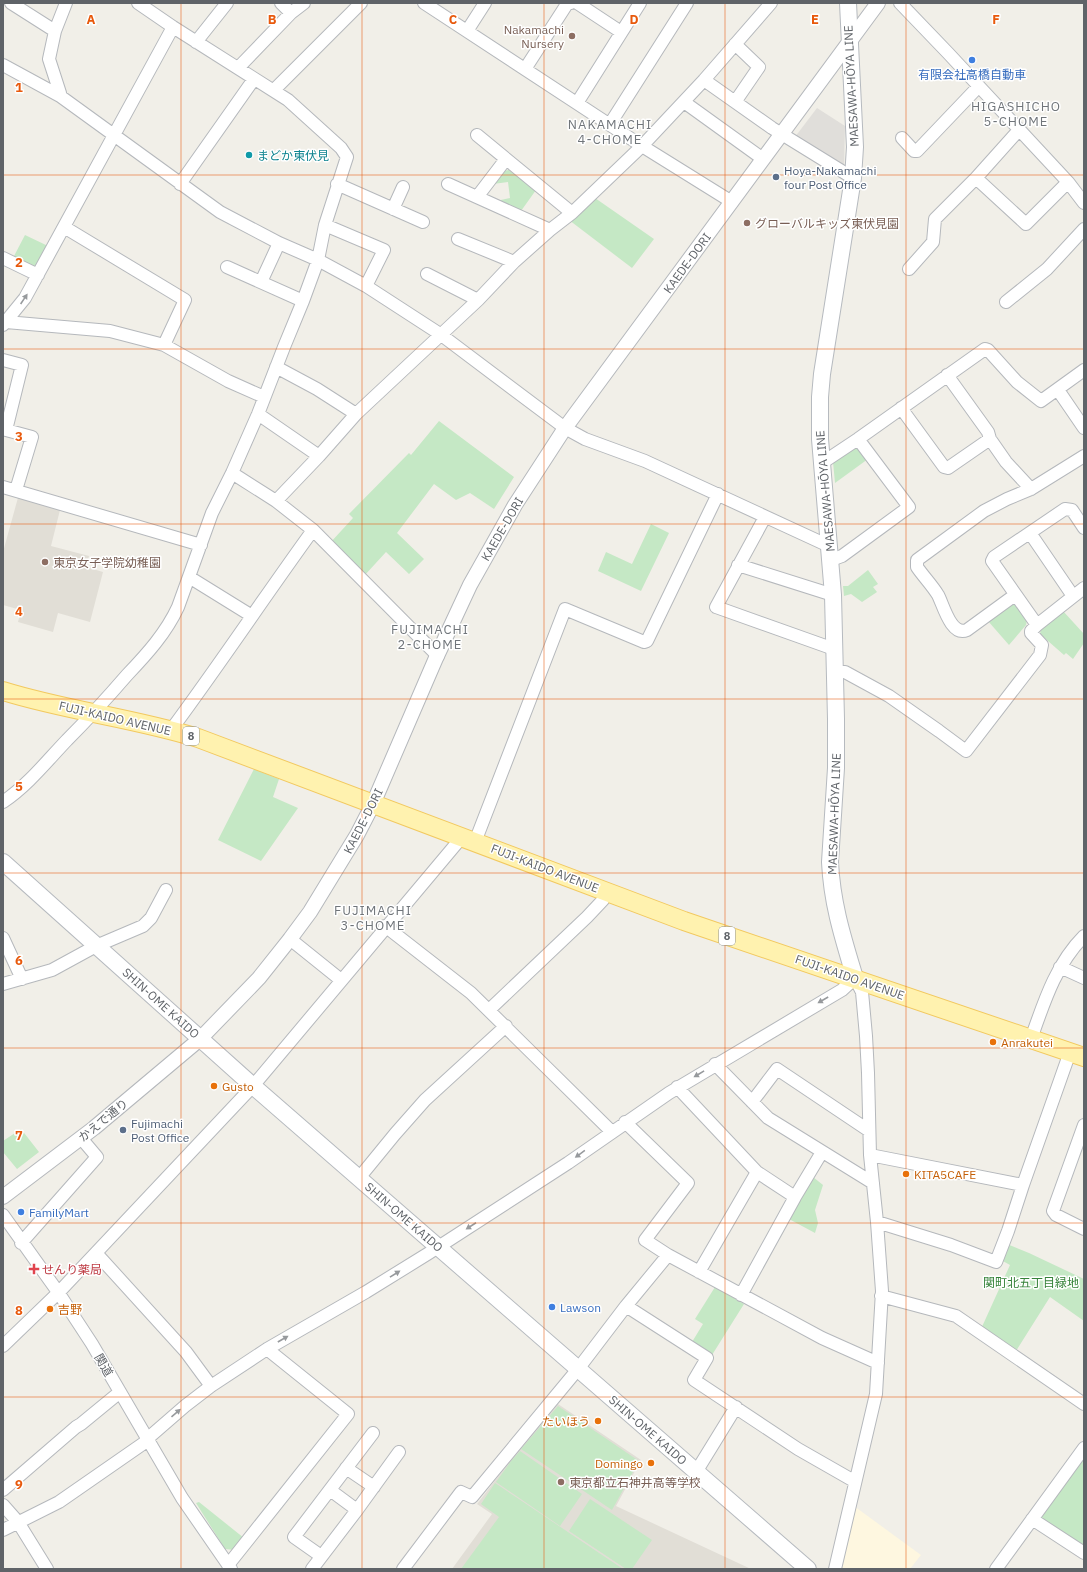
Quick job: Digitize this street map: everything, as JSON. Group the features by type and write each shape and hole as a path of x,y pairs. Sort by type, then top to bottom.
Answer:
{"main road":[{"name":"MAESAWA-HŌYA LINE","path":"848,3 854,147 853,178 822,374 820,418 822,463 833,595 835,672 836,768 830,868 833,900 855,978"},
{"name":"FUJI-KAIDO AVENUE","path":"3,691 93,714 172,730 201,739 684,921 1077,1054"},
{"name":"SHIN-OME KAIDO","path":"3,862 253,1086 808,1569"}],"street":[{"path":"11,3 56,31"},
{"path":"60,96 49,59 56,31 66,3"},
{"path":"3,802 16,793 40,770 93,714 145,656 172,622 212,512 232,473 258,414 304,301 318,260 325,225 337,184 347,157 341,148 288,100 196,42 138,3"},
{"path":"196,42 227,3"},
{"path":"281,3 291,13"},
{"path":"238,68 291,13 304,3"},
{"path":"274,90 361,3"},
{"path":"424,3 642,146 732,202"},
{"path":"467,31 485,3"},
{"path":"525,69 567,4 571,3"},
{"path":"577,3 621,32"},
{"path":"576,103 640,3"},
{"path":"610,124 687,3"},
{"name":"KAEDE-DORI","path":"200,1039 259,978 290,939 335,872 373,804 478,569 516,505 565,428 878,3"},
{"path":"900,3 1068,182 1084,203"},
{"path":"276,501 356,414 478,300 514,262 550,230 572,213 642,146 704,80 768,4"},
{"path":"5,324 25,298 173,27"},
{"path":"735,44 759,67 735,102"},
{"path":"3,65 60,96 220,212 279,243 318,260 366,286 440,334 565,428 585,439 645,461 718,494 765,517 830,553 842,556 909,506 858,439"},
{"path":"180,184 254,79"},
{"path":"704,80 781,134 853,178"},
{"path":"902,138 914,151 917,151 978,86"},
{"path":"684,102 763,159"},
{"path":"909,269 933,242 935,219 976,178 1020,130"},
{"path":"477,135 572,213"},
{"path":"477,197 506,159"},
{"path":"976,178 1026,224 1068,182"},
{"path":"337,184 423,222"},
{"path":"448,184 550,230"},
{"path":"393,209 403,187"},
{"path":"325,225 384,250 366,286"},
{"path":"64,227 186,300 164,345"},
{"path":"1006,302 1047,270 1084,229"},
{"path":"458,239 514,262"},
{"path":"261,282 279,243"},
{"path":"3,258 38,274"},
{"path":"227,267 304,301"},
{"path":"428,274 478,300"},
{"path":"5,324 110,331 164,345 228,381 264,397"},
{"path":"822,463 986,349 1017,382 1039,400 1043,400 1084,370"},
{"path":"3,360 22,365 6,430 32,438 16,490"},
{"path":"276,368 317,389 356,414"},
{"path":"947,375 988,432 990,439 1006,462 1031,489"},
{"path":"1058,390 1084,428"},
{"path":"901,408 946,468 990,439"},
{"path":"258,414 319,456"},
{"path":"1015,595 963,632 946,617 938,595 917,567 917,560 984,511 1031,489 1084,456"},
{"path":"232,473 276,501 313,530 438,656"},
{"path":"3,487 201,545"},
{"path":"3,1346 96,1253 253,1086 386,926 469,839 565,609 644,642 647,641 718,494"},
{"path":"1037,625 992,561 994,557 1065,509 1072,510 1084,528"},
{"path":"765,517 716,606 717,608 834,648"},
{"path":"172,730 313,530"},
{"path":"1030,533 1073,596"},
{"path":"738,565 833,595"},
{"path":"189,577 252,616"},
{"path":"835,672 845,672 889,696 966,751 1040,655 1042,645 1031,632 1037,625 1084,588"},
{"path":"3,984 52,970 96,946 143,926 151,918 166,890"},
{"path":"489,1010 587,917 603,900 606,892"},
{"path":"386,926 471,993 612,1132"},
{"path":"1031,1039 1048,993 1060,967 1084,936"},
{"path":"3,938 22,979"},
{"path":"290,939 341,980"},
{"path":"1060,967 1084,978"},
{"path":"3,1530 60,1502 144,1443 185,1406 211,1386 267,1349 366,1292 438,1247 568,1163 625,1122 677,1088 715,1064 842,990 855,978 862,992 866,1036 868,1072 868,1130 877,1222 881,1296 876,1394 854,1481 835,1569"},
{"path":"359,1178 425,1100 506,1026"},
{"name":"かえで通り","path":"3,1197 81,1138 200,1039"},
{"path":"877,1222 951,1245 996,1262 1023,1185 1077,1054"},
{"path":"715,1064 768,1118 873,1183"},
{"path":"752,1102 777,1069 868,1130"},
{"path":"677,1088 757,1172 795,1197"},
{"path":"625,1122 688,1183 645,1240 668,1256 741,1296 822,1338 878,1363"},
{"path":"1084,1125 1053,1212 1084,1229"},
{"path":"21,1243 97,1157 81,1138"},
{"path":"741,1296 795,1197 822,1152"},
{"path":"870,1155 1023,1185"},
{"path":"699,1272 757,1172"},
{"name":"関道","path":"3,1215 21,1243 58,1292 92,1344 182,1498 229,1567"},
{"path":"96,1253 186,1352 211,1386"},
{"path":"403,1569 461,1492 472,1497 578,1369 626,1306 668,1256"},
{"path":"881,1296 956,1316 1084,1404"},
{"path":"626,1306 707,1358 694,1380 798,1449 854,1481"},
{"path":"229,1567 348,1414 267,1349"},
{"path":"3,1490 76,1427 82,1424 120,1392"},
{"path":"696,1472 736,1407"},
{"path":"321,1556 294,1537 372,1433"},
{"path":"996,1569 1083,1450"},
{"path":"312,1569 399,1452"},
{"path":"346,1468 374,1487"},
{"path":"330,1490 357,1510"},
{"path":"3,1505 18,1522 47,1569"},
{"path":"1032,1519 1084,1553"}],"shaded area":[{"path":"817,108 845,126 844,166 795,137"},
{"name":"東京女子学院幼稚園","path":"19,494 61,506 51,546 89,556 86,567 103,572 90,622 58,613 53,632 18,622 21,610 3,605 3,552"},
{"name":"東京都立石神井高等学校","path":"558,1404 641,1460 616,1506 751,1569 452,1569 492,1514 477,1504 511,1460"},
{"path":"854,1506 921,1555 910,1569 842,1569"}],"green space":[{"path":"509,170 536,190 521,211 496,201 510,198 508,182 493,184 503,171"},
{"path":"595,198 654,239 632,268 569,220"},
{"path":"25,235 48,246 36,270 13,258"},
{"path":"439,421 514,477 494,509 470,493 456,500 434,484 397,533 424,559 409,574 386,552 364,576 330,543 353,518 349,514 409,453 411,455"},
{"path":"855,446 859,447 868,459 835,483 833,462"},
{"path":"651,524 669,533 641,591 598,571 606,552 632,564"},
{"path":"868,570 878,584 873,587 877,592 862,602 851,594 844,596 843,586 848,586"},
{"path":"1011,604 1016,605 1027,620 1026,625 1009,645 988,621"},
{"path":"1063,611 1084,634 1084,643 1073,659 1066,653 1064,655 1040,634 1041,629"},
{"path":"254,769 279,779 273,797 298,808 261,861 218,840"},
{"path":"21,1129 39,1152 17,1169 3,1152 3,1141"},
{"path":"813,1177 823,1185 815,1210 818,1223 815,1233 789,1219"},
{"name":"関町北五丁目緑地","path":"1007,1244 1084,1279 1084,1321 1050,1297 1016,1351 981,1329 1010,1265 1001,1260"},
{"path":"715,1287 744,1304 712,1355 692,1342 703,1324 695,1319"},
{"path":"558,1406 639,1461 612,1510 521,1449"},
{"path":"520,1451 582,1494 560,1526 496,1482"},
{"path":"1080,1459 1084,1459 1084,1548 1039,1517"},
{"path":"495,1483 623,1569 461,1569 499,1517 481,1504"},
{"path":"590,1499 652,1540 632,1569 626,1569 569,1531"},
{"path":"199,1502 244,1538 235,1550 225,1549 196,1503"}],"place":[{"name":"Nakamachi Nursery","path":"572,36"},
{"name":"有限会社高橋自動車","path":"972,60"},
{"name":"まどか東伏見","path":"249,155"},
{"name":"Hoya-Nakamachi four Post Office","path":"776,177"},
{"name":"グローバルキッズ東伏見園","path":"747,223"},
{"name":"東京女子学院幼稚園","path":"45,562"},
{"name":"Anrakutei","path":"993,1042"},
{"name":"Gusto","path":"214,1086"},
{"name":"Fujimachi Post Office","path":"123,1130"},
{"name":"KITA5CAFE","path":"906,1174"},
{"name":"FamilyMart","path":"21,1212"},
{"name":"せんり薬局","path":"34,1269"},
{"name":"Lawson","path":"552,1307"},
{"name":"吉野","path":"50,1309"},
{"name":"たいほう","path":"598,1421"},
{"name":"Domingo","path":"651,1463"},
{"name":"東京都立石神井高等学校","path":"561,1482"}],"district":[{"name":"HIGASHICHO 5-CHOME","path":"1016,114"},
{"name":"NAKAMACHI 4-CHOME","path":"610,132"},
{"name":"FUJIMACHI 2-CHOME","path":"430,636"},
{"name":"FUJIMACHI 3-CHOME","path":"373,918"}]}
